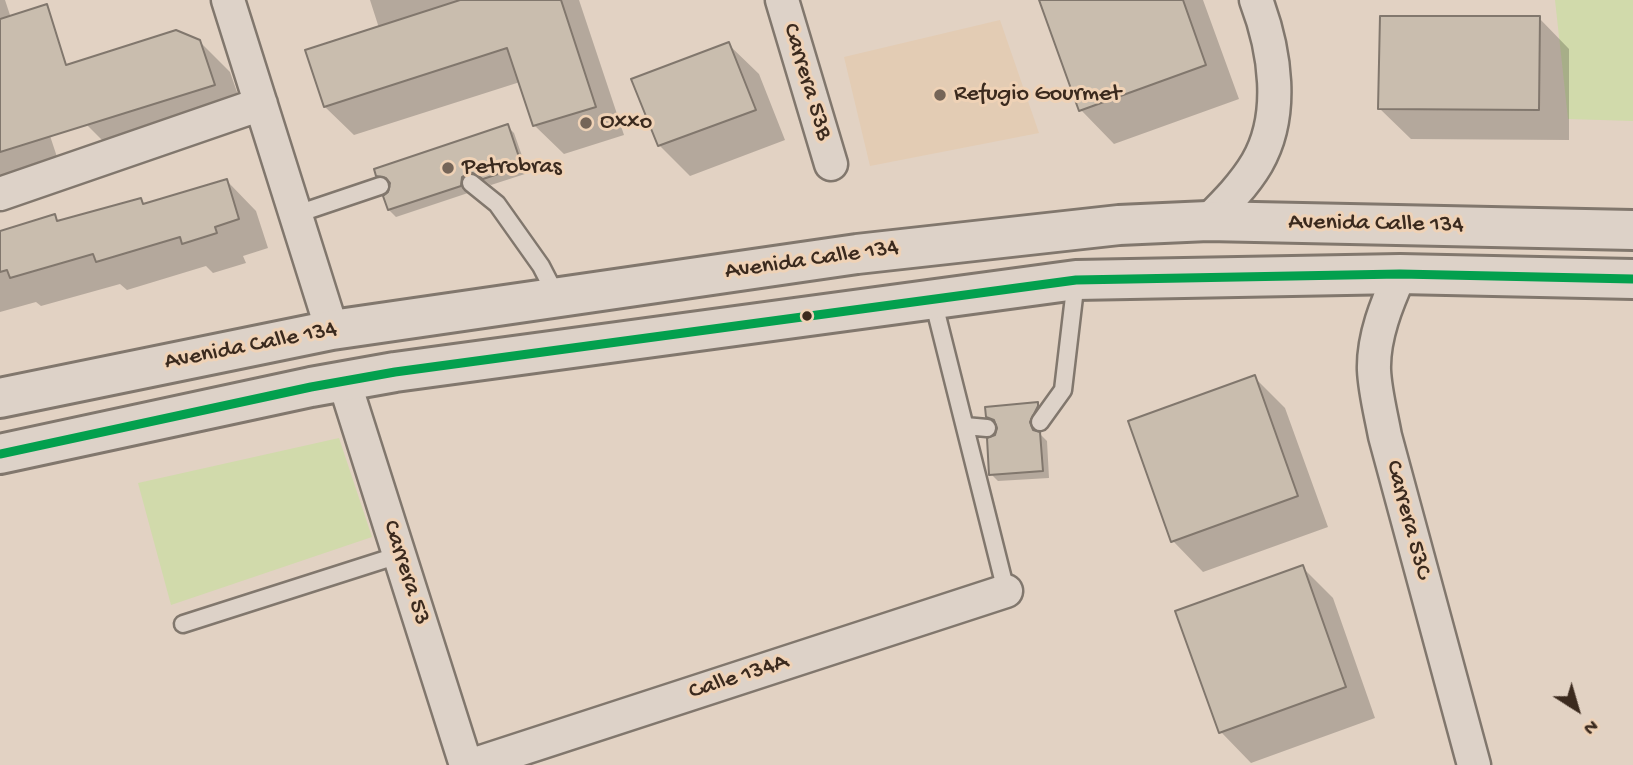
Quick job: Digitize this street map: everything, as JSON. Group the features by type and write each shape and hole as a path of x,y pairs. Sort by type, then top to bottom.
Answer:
{"main road":[{"name":"Avenida Calle 134","path":"0,398 332,330 857,254 1119,225 1208,221 1629,230"},
{"name":"Avenida Calle 134","path":"0,454 344,381 409,370 1076,280 1401,274 1630,279"}],"street":[{"path":"228,0 332,330"},
{"name":"Carrera 53B","path":"782,0 831,164"},
{"path":"1208,221 1238,191 1258,161 1273,119 1273,60 1256,0"},
{"path":"0,194 261,104"},
{"name":"Carrera 53C","path":"1401,274 1386,306 1378,336 1374,368 1378,396 1385,436 1474,765"},
{"name":"Carrera 53","path":"344,381 466,765"},
{"name":"Calle 134A","path":"472,765 1006,591"}],"lane":[{"path":"471,183 497,204 541,266 558,297"},
{"path":"297,214 380,186"},
{"path":"1040,422 1063,390 1076,280"},
{"path":"933,300 1006,591"},
{"path":"965,426 986,428"},
{"path":"183,624 399,555"}],"shaded area":[{"name":"Refugio Gourmet","path":"1000,20 1039,133 870,166 844,57"}],"green space":[{"path":"1555,0 1633,0 1633,121 1568,119"},
{"path":"339,438 372,537 171,605 138,483"}],"building":[{"path":"460,0 561,0 596,107 533,126 507,48 324,107 305,50"},
{"path":"1039,0 1183,0 1206,65 1079,111"},
{"path":"47,4 66,65 176,30 200,40 215,85 0,152 0,19"},
{"path":"1380,16 1540,16 1539,110 1378,109"},
{"path":"729,42 756,110 658,146 631,79"},
{"name":"Petrobras","path":"508,124 522,166 483,179 468,173 462,177 461,186 388,210 383,196 388,192 390,183 386,178 376,176 374,169"},
{"path":"227,179 239,219 215,227 217,233 182,244 180,237 96,262 93,254 10,278 7,270 0,272 0,231 55,214 57,221 141,198 143,204"},
{"path":"1255,375 1298,496 1171,542 1128,421"},
{"path":"1038,402 1030,422 1033,430 1040,432 1043,471 989,475 987,438 995,435 997,428 994,420 986,417 985,407"},
{"path":"1303,565 1346,687 1219,733 1175,611"}],"transit line":[{"path":"0,454 311,387 395,372 1076,280 1400,274 1633,279"}],"place":[{"name":"Refugio Gourmet","path":"940,95"},
{"name":"Oxxo","path":"586,123"},
{"name":"Petrobras","path":"448,168"}]}
